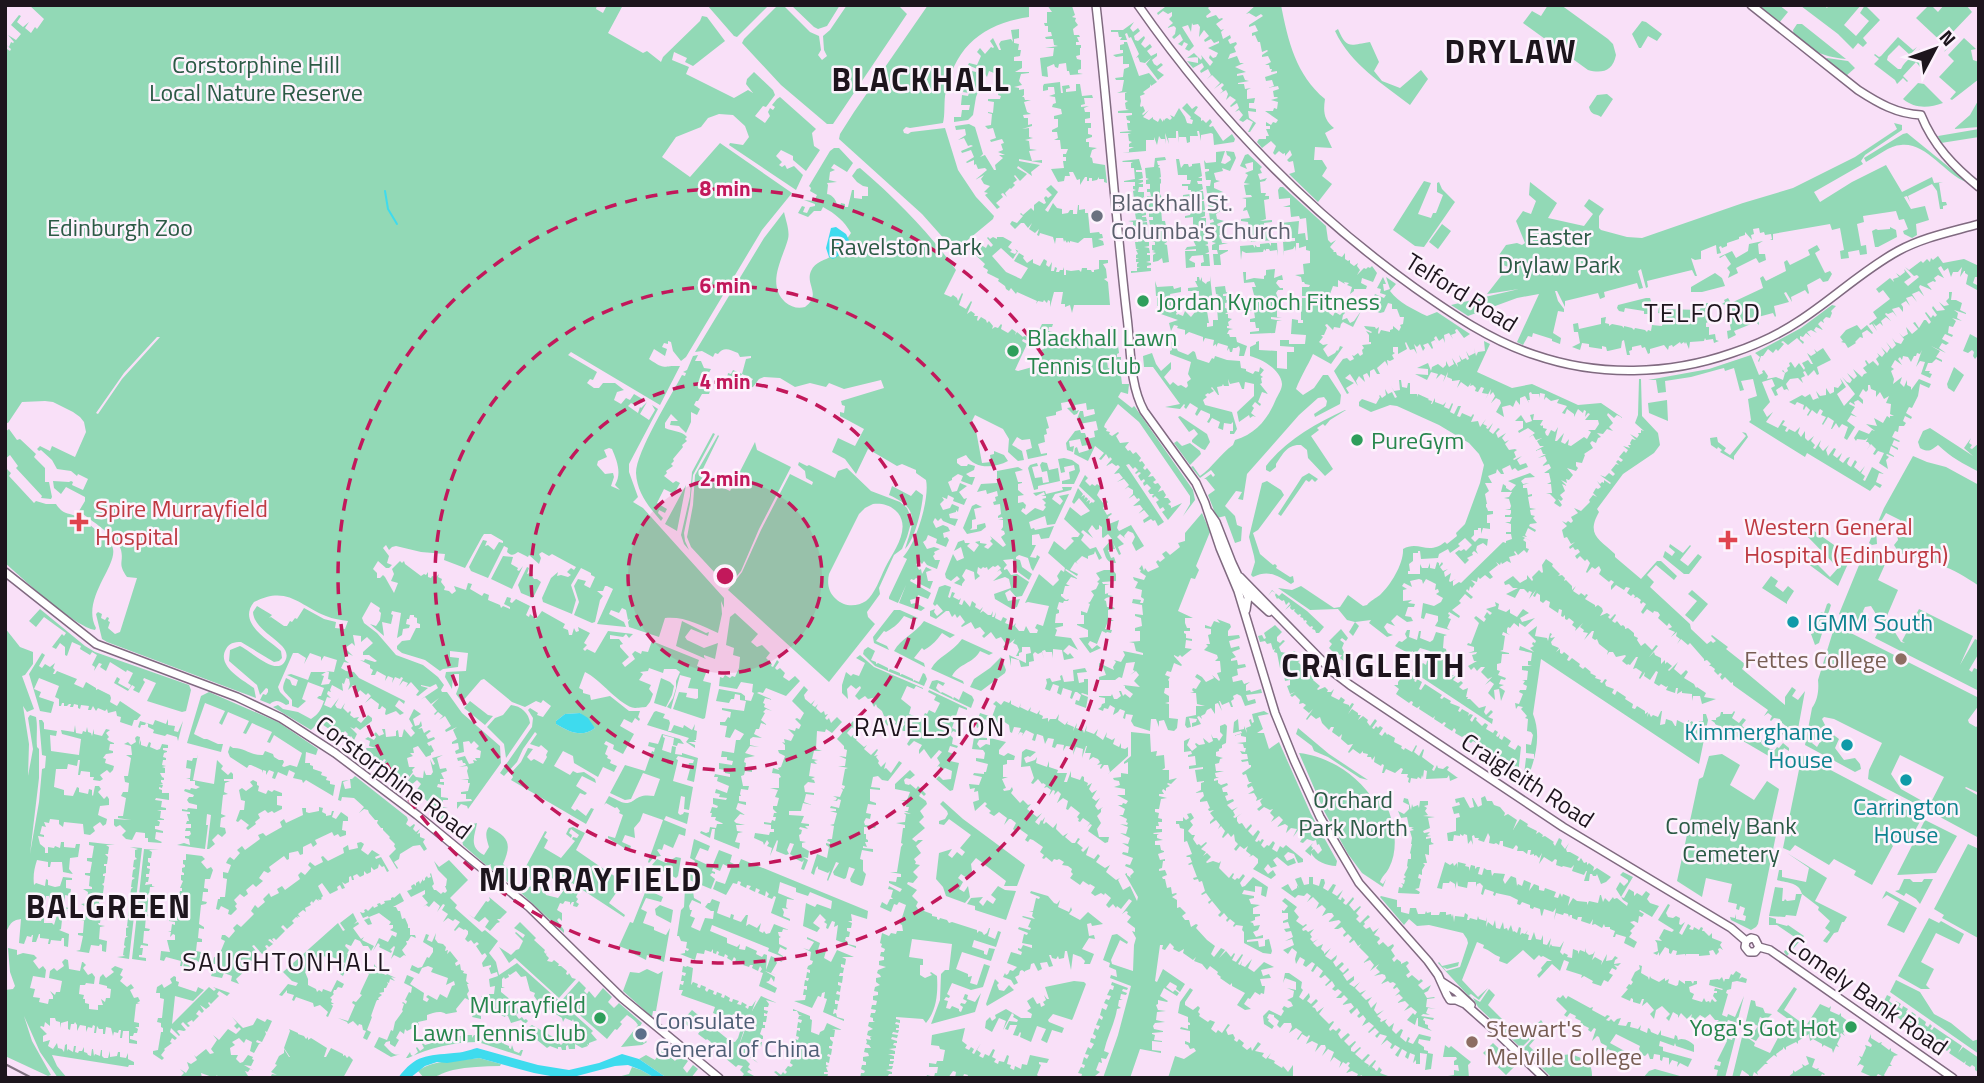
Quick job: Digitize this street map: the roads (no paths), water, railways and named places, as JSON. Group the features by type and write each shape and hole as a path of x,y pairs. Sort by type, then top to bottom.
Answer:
{"main road":[{"path":"1096,5 1122,277 1137,394 1144,411 1196,484 1205,503 1236,580 1275,713 1320,817 1359,883 1428,961 1453,994 1493,1028 1544,1078"},
{"name":"Telford Road","path":"1138,5 1220,111 1320,213 1373,258 1462,320 1523,351 1559,362 1608,370 1658,369 1711,360 1760,343 1799,321 1898,251 1942,233 1979,226"},
{"path":"1751,5 1866,95 1901,113 1920,115 1937,147 1979,187"},
{"name":"Corstorphine Road","path":"5,572 96,644 255,705 281,718 341,758 417,815 534,911 622,998 719,1078"},
{"name":"Craigleith Road","path":"1236,580 1298,637"},
{"name":"Craigleith Road","path":"1236,580 1255,591 1333,672 1357,690 1563,827 1731,928 1746,941 1745,947 1749,952 1755,952 1759,947"},
{"path":"1245,590 1248,597 1246,615"},
{"path":"1246,615 1254,606 1263,606"},
{"name":"Comely Bank Road","path":"1759,947 1770,950 1953,1078"}],"water":[{"path":"836,227 846,234 849,240 843,251 833,259 829,257 826,248 831,228"},
{"path":"580,713 588,718 595,728 585,733 576,733 556,724 565,714"},
{"path":"477,1048 538,1065 569,1070 622,1054 639,1059 667,1078 655,1078 628,1065 577,1076 556,1077 479,1058 437,1062 425,1066 410,1078 398,1078 416,1060"}],"waterway":[{"path":"385,191 388,209 397,224"}],"tram line":[{"path":"5,1064 32,1078"}],"place":[{"name":"Blackhall St. Columba's Church","path":"1097,216"},
{"name":"Jordan Kynoch Fitness","path":"1143,301"},
{"name":"Blackhall Lawn Tennis Club","path":"1013,351"},
{"name":"PureGym","path":"1357,440"},
{"name":"Spire Murrayfield Hospital","path":"79,522"},
{"name":"Western General Hospital (Edinburgh)","path":"1728,540"},
{"name":"IGMM South","path":"1793,622"},
{"name":"Fettes College","path":"1901,659"},
{"name":"Kimmerghame House","path":"1847,745"},
{"name":"Carrington House","path":"1906,780"},
{"name":"Murrayfield Lawn Tennis Club","path":"600,1018"},
{"name":"Yoga's Got Hot","path":"1851,1027"},
{"name":"Consulate General of China","path":"641,1034"},
{"name":"Stewart's Melville College","path":"1472,1042"}],"district":[{"name":"DRYLAW","path":"1511,51"},
{"name":"BLACKHALL","path":"921,79"},
{"name":"TELFORD","path":"1703,312"},
{"name":"CRAIGLEITH","path":"1374,665"},
{"name":"RAVELSTON","path":"930,726"},
{"name":"MURRAYFIELD","path":"591,879"},
{"name":"BALGREEN","path":"109,906"},
{"name":"SAUGHTONHALL","path":"287,961"}],"park label":[{"name":"Corstorphine Hill Local Nature Reserve","path":"256,78"},
{"name":"Edinburgh Zoo","path":"120,227"},
{"name":"Ravelston Park","path":"906,246"},
{"name":"Easter Drylaw Park","path":"1559,250"},
{"name":"Orchard Park North","path":"1353,813"},
{"name":"Comely Bank Cemetery","path":"1731,839"}]}
